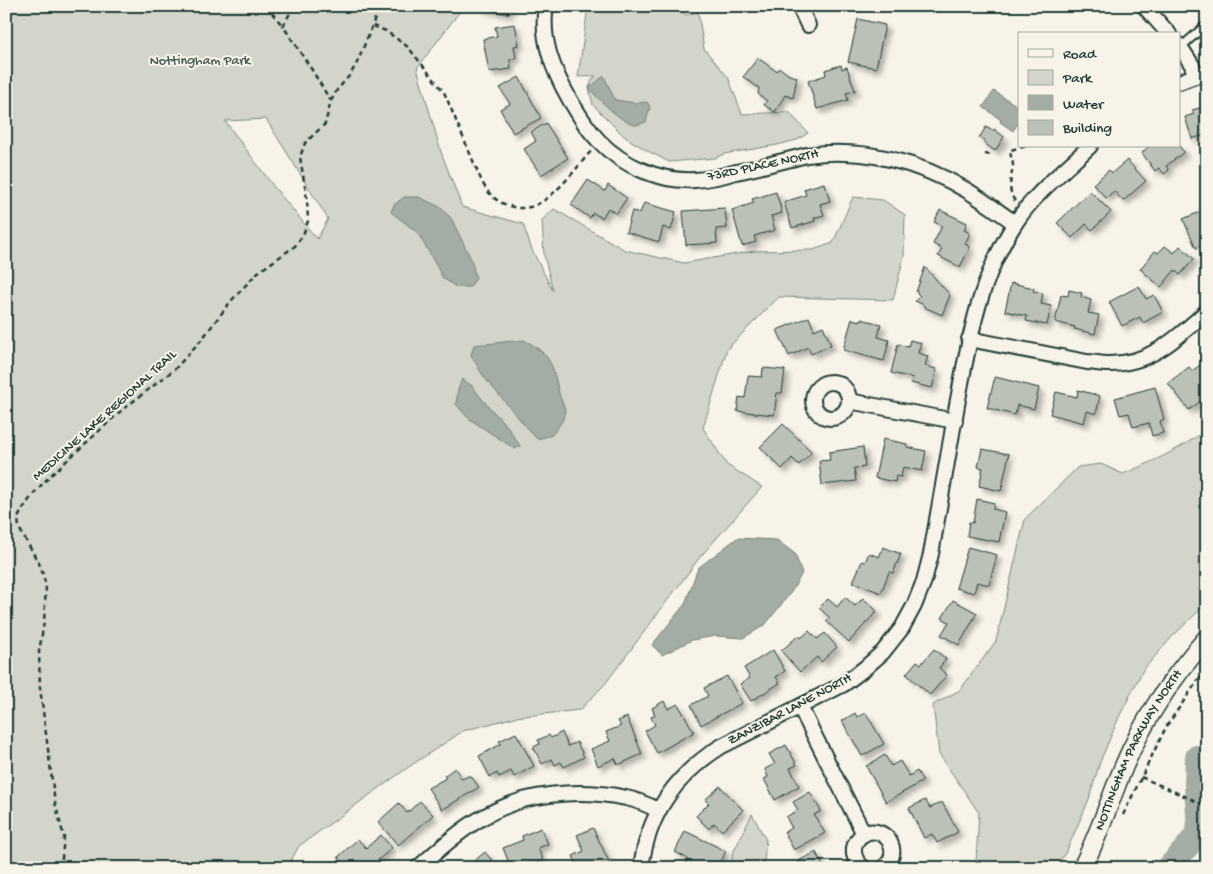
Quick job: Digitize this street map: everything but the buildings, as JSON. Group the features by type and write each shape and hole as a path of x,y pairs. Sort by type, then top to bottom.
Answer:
{"street":[{"name":"73RD PLACE NORTH","path":"546,6 544,30 547,47 552,65 560,82 579,115 599,141 615,155 632,165 654,175 694,180 716,177 822,153 858,154 900,160 947,179 1015,223"},
{"path":"799,6 808,25"},
{"path":"1144,6 1167,32"},
{"path":"1180,46 1192,65 1201,74 1180,82"},
{"name":"ZANZIBAR LANE NORTH","path":"641,868 643,852 658,810 688,771 720,747 844,684 866,668 883,652 902,628 914,606 924,581 931,554 969,340 987,278 1015,223 1024,211 1043,190 1088,148"},
{"path":"969,340 1087,362 1117,363 1142,358 1155,353 1168,345 1207,312"},
{"path":"848,402 954,421"},
{"name":"NOTTINGHAM PARKWAY NORTH","path":"1082,868 1124,765 1147,719 1181,668 1207,638"},
{"path":"800,707 864,834"},
{"path":"418,868 456,834 500,809 522,801 566,794 604,795 627,798 658,810"},
{"path":"864,868 855,857 855,845 859,837 873,831 880,832 889,840 892,846 891,859 883,868"}],"lane":[{"path":"1180,46 1207,24"}],"path":[{"path":"266,6 283,26 331,101"},
{"path":"283,26 294,6"},
{"name":"MEDICINE LAKE REGIONAL TRAIL","path":"61,868 64,838 55,803 40,688 39,652 44,622 46,586 39,562 19,528 18,518 31,498 52,475 122,410 175,369 202,339 230,302 257,274 295,246 304,235 308,214 300,157 305,144 325,124 331,101 358,61 380,6"},
{"path":"373,26 386,31 408,47 444,92 486,190 502,204 520,208 531,207 540,203 564,182 599,141"},
{"path":"1017,202 1010,191 1013,166 1010,150 1019,148"},
{"path":"985,154 992,155"},
{"path":"1122,816 1166,727 1207,667"},
{"path":"1141,777 1207,806"}],"green space":[{"name":"Nottingham Park","path":"6,6 464,6 417,68 441,152 462,207 523,224 532,250 553,291 544,255 542,220 554,209 625,250 684,263 754,251 813,250 833,243 853,197 883,200 905,215 904,256 893,300 779,297 727,349 703,428 727,465 762,487 700,557 605,684 580,710 515,717 463,731 410,766 299,846 287,868 6,868","holes":["266,119 328,219 317,239 274,187 225,121"]},
{"path":"590,6 682,6 680,11 686,15 698,12 704,49 728,77 742,114 789,112 808,133 797,140 724,154 715,158 669,162 646,150 625,137 593,105 589,88 596,76 578,77 587,14"},
{"path":"1207,429 1207,603 1172,637 1143,670 1119,717 1100,762 1089,799 1067,850 1056,868 973,868 976,861 979,813 939,754 933,705 960,690 996,641 1025,519 1078,467 1101,464 1123,474 1156,460"},
{"path":"752,814 766,840 765,868 733,868 732,855"}],"water":[{"path":"604,76 615,100 635,103 647,102 650,107 646,122 635,125 623,120 610,110 589,88"},
{"path":"994,91 1018,106 1018,124 1013,131 983,107"},
{"path":"404,197 419,197 440,207 451,218 471,259 476,278 470,287 456,287 443,278 417,232 391,212 394,205"},
{"path":"524,340 533,345 549,361 565,409 562,421 552,435 537,439 484,377 471,355 474,345"},
{"path":"462,379 472,386 507,426 520,446 515,449 468,418 456,404"},
{"path":"737,538 777,540 795,554 802,573 792,591 765,625 743,638 715,636 692,640 662,655 652,645 685,604 698,568"}],"waterway":[{"path":"1168,868 1199,831 1196,785 1197,757 1207,762"}]}
